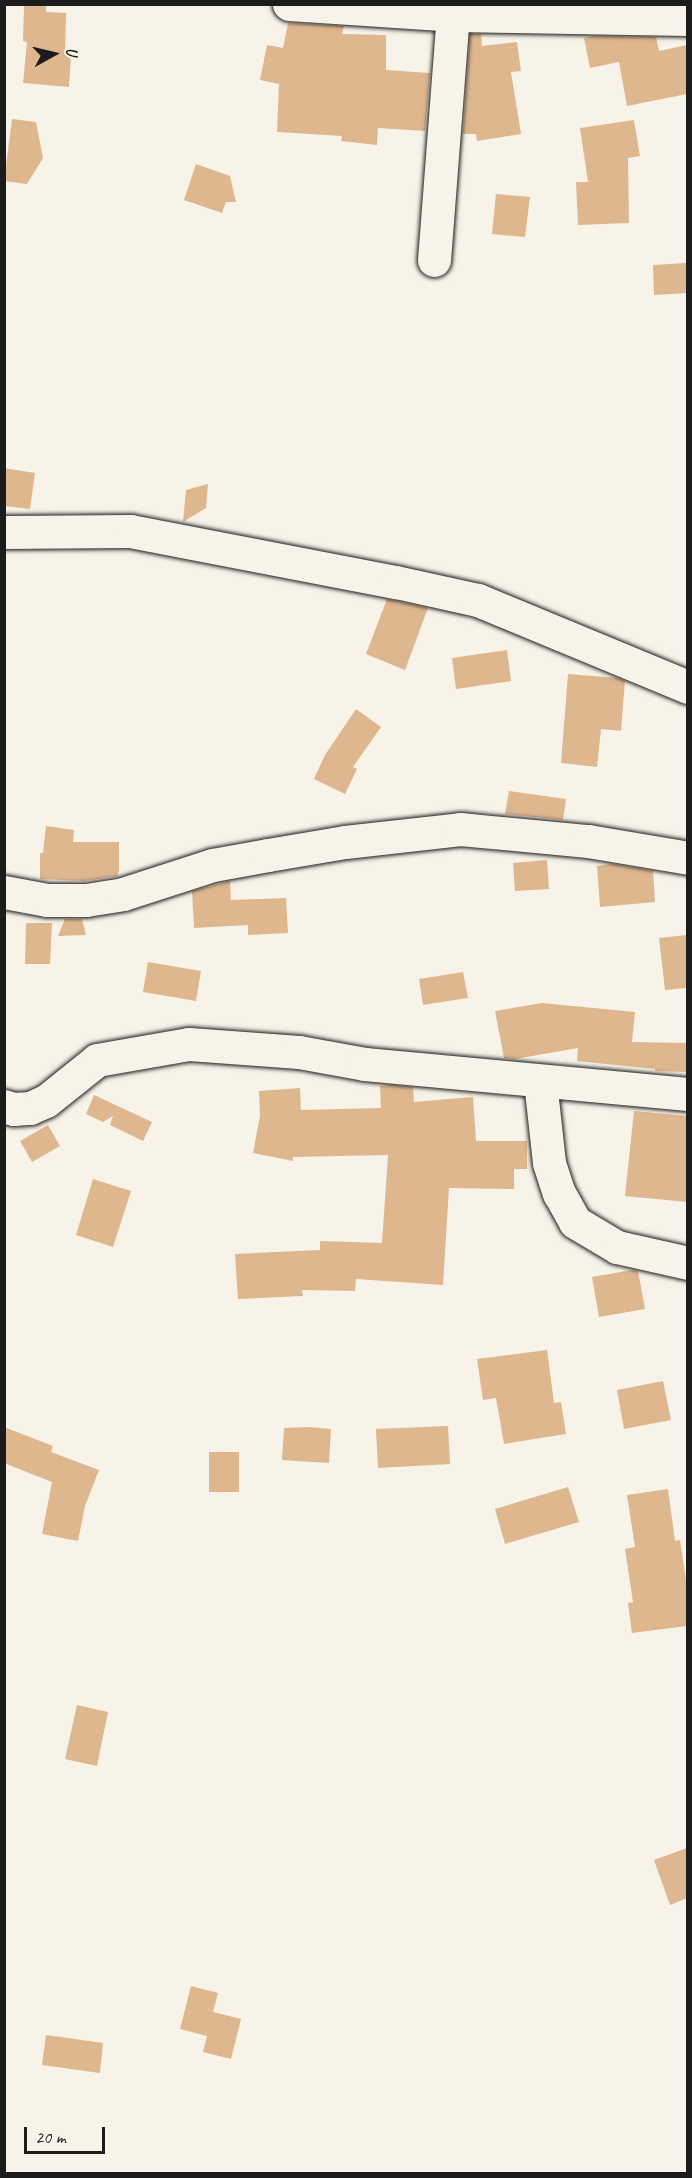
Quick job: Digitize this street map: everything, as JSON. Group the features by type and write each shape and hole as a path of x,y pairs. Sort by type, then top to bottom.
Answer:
{"street":[{"path":"289,4 453,15 687,18"},
{"path":"434,260 453,15"},
{"path":"4,532 130,531 468,598 687,687"},
{"path":"4,892 47,900 95,898 123,894 213,866 268,855 345,842 460,829 588,841 687,858"},
{"path":"4,1106 14,1109 30,1108 46,1101 97,1060 189,1044 299,1052 365,1064 687,1094"},
{"path":"540,1081 549,1163 559,1193 575,1222 617,1246 687,1263"}],"building":[{"path":"24,4 46,4 46,12 66,13 65,55 71,55 69,87 23,83 27,42 23,41"},
{"path":"288,23 344,26 342,34 386,35 386,70 430,73 425,131 378,128 377,145 341,141 342,136 277,132 279,84 260,80 267,45 283,48"},
{"path":"470,34 481,34 482,46 517,42 521,71 511,72 521,134 477,141 476,134 463,134"},
{"path":"593,36 656,37 659,51 687,45 687,94 627,106 619,62 590,68 584,38"},
{"path":"12,119 36,122 43,158 27,184 4,181"},
{"path":"634,120 640,156 628,158 629,223 578,225 576,182 588,182 580,128"},
{"path":"196,164 230,176 236,202 226,202 222,213 184,200"},
{"path":"496,194 530,197 525,237 492,234"},
{"path":"687,263 687,293 654,295 653,265"},
{"path":"4,468 35,473 30,509 4,506"},
{"path":"208,484 206,508 183,522 186,490"},
{"path":"387,599 428,608 405,670 366,654"},
{"path":"507,650 511,681 456,689 452,658"},
{"path":"568,674 618,678 625,681 621,731 601,729 597,767 561,763"},
{"path":"356,709 381,727 353,767 357,769 345,794 314,779 325,755"},
{"path":"509,791 566,799 563,820 505,814"},
{"path":"46,826 74,830 73,842 119,842 117,876 84,881 40,879 40,853 43,853"},
{"path":"547,860 549,889 515,891 513,863"},
{"path":"613,864 653,871 655,902 600,907 597,866"},
{"path":"230,881 231,900 286,898 288,933 248,935 248,925 194,928 192,891"},
{"path":"65,919 82,919 86,935 58,936"},
{"path":"26,923 52,923 50,964 25,964"},
{"path":"687,935 687,988 665,990 659,938"},
{"path":"148,962 201,971 196,1001 143,992"},
{"path":"463,972 468,998 423,1005 419,979"},
{"path":"542,1003 635,1012 632,1042 687,1043 687,1072 655,1071 655,1069 577,1061 578,1048 515,1059 504,1058 495,1011"},
{"path":"380,1086 413,1087 414,1102 473,1097 476,1141 527,1141 527,1169 514,1169 514,1189 449,1188 443,1285 356,1279 355,1291 302,1290 303,1296 238,1299 235,1254 320,1250 320,1241 382,1243 388,1155 293,1157 293,1161 253,1153 260,1116 259,1091 300,1088 301,1110 381,1108"},
{"path":"94,1095 152,1122 143,1141 110,1125 113,1116 103,1122 86,1114"},
{"path":"634,1111 687,1116 687,1202 625,1196"},
{"path":"48,1125 60,1146 32,1162 20,1141"},
{"path":"93,1179 131,1191 113,1247 76,1235"},
{"path":"638,1271 645,1309 599,1317 592,1277"},
{"path":"547,1350 554,1403 561,1402 566,1434 504,1444 496,1398 483,1400 477,1359"},
{"path":"663,1381 671,1420 624,1429 617,1390"},
{"path":"448,1426 450,1464 378,1468 376,1429"},
{"path":"4,1427 53,1446 51,1452 99,1470 85,1506 78,1541 42,1534 52,1482 4,1463"},
{"path":"284,1428 331,1429 329,1463 282,1460"},
{"path":"209,1452 239,1452 239,1492 209,1492"},
{"path":"568,1487 579,1522 505,1544 495,1509"},
{"path":"668,1489 675,1541 680,1540 687,1587 687,1626 632,1633 628,1603 633,1602 625,1549 635,1547 627,1495"},
{"path":"77,1705 108,1712 97,1766 65,1759"},
{"path":"687,1848 687,1898 670,1905 654,1860"},
{"path":"191,1986 218,1993 213,2012 241,2019 231,2059 203,2052 207,2036 180,2029"},
{"path":"46,2035 103,2043 100,2073 42,2065"}]}
